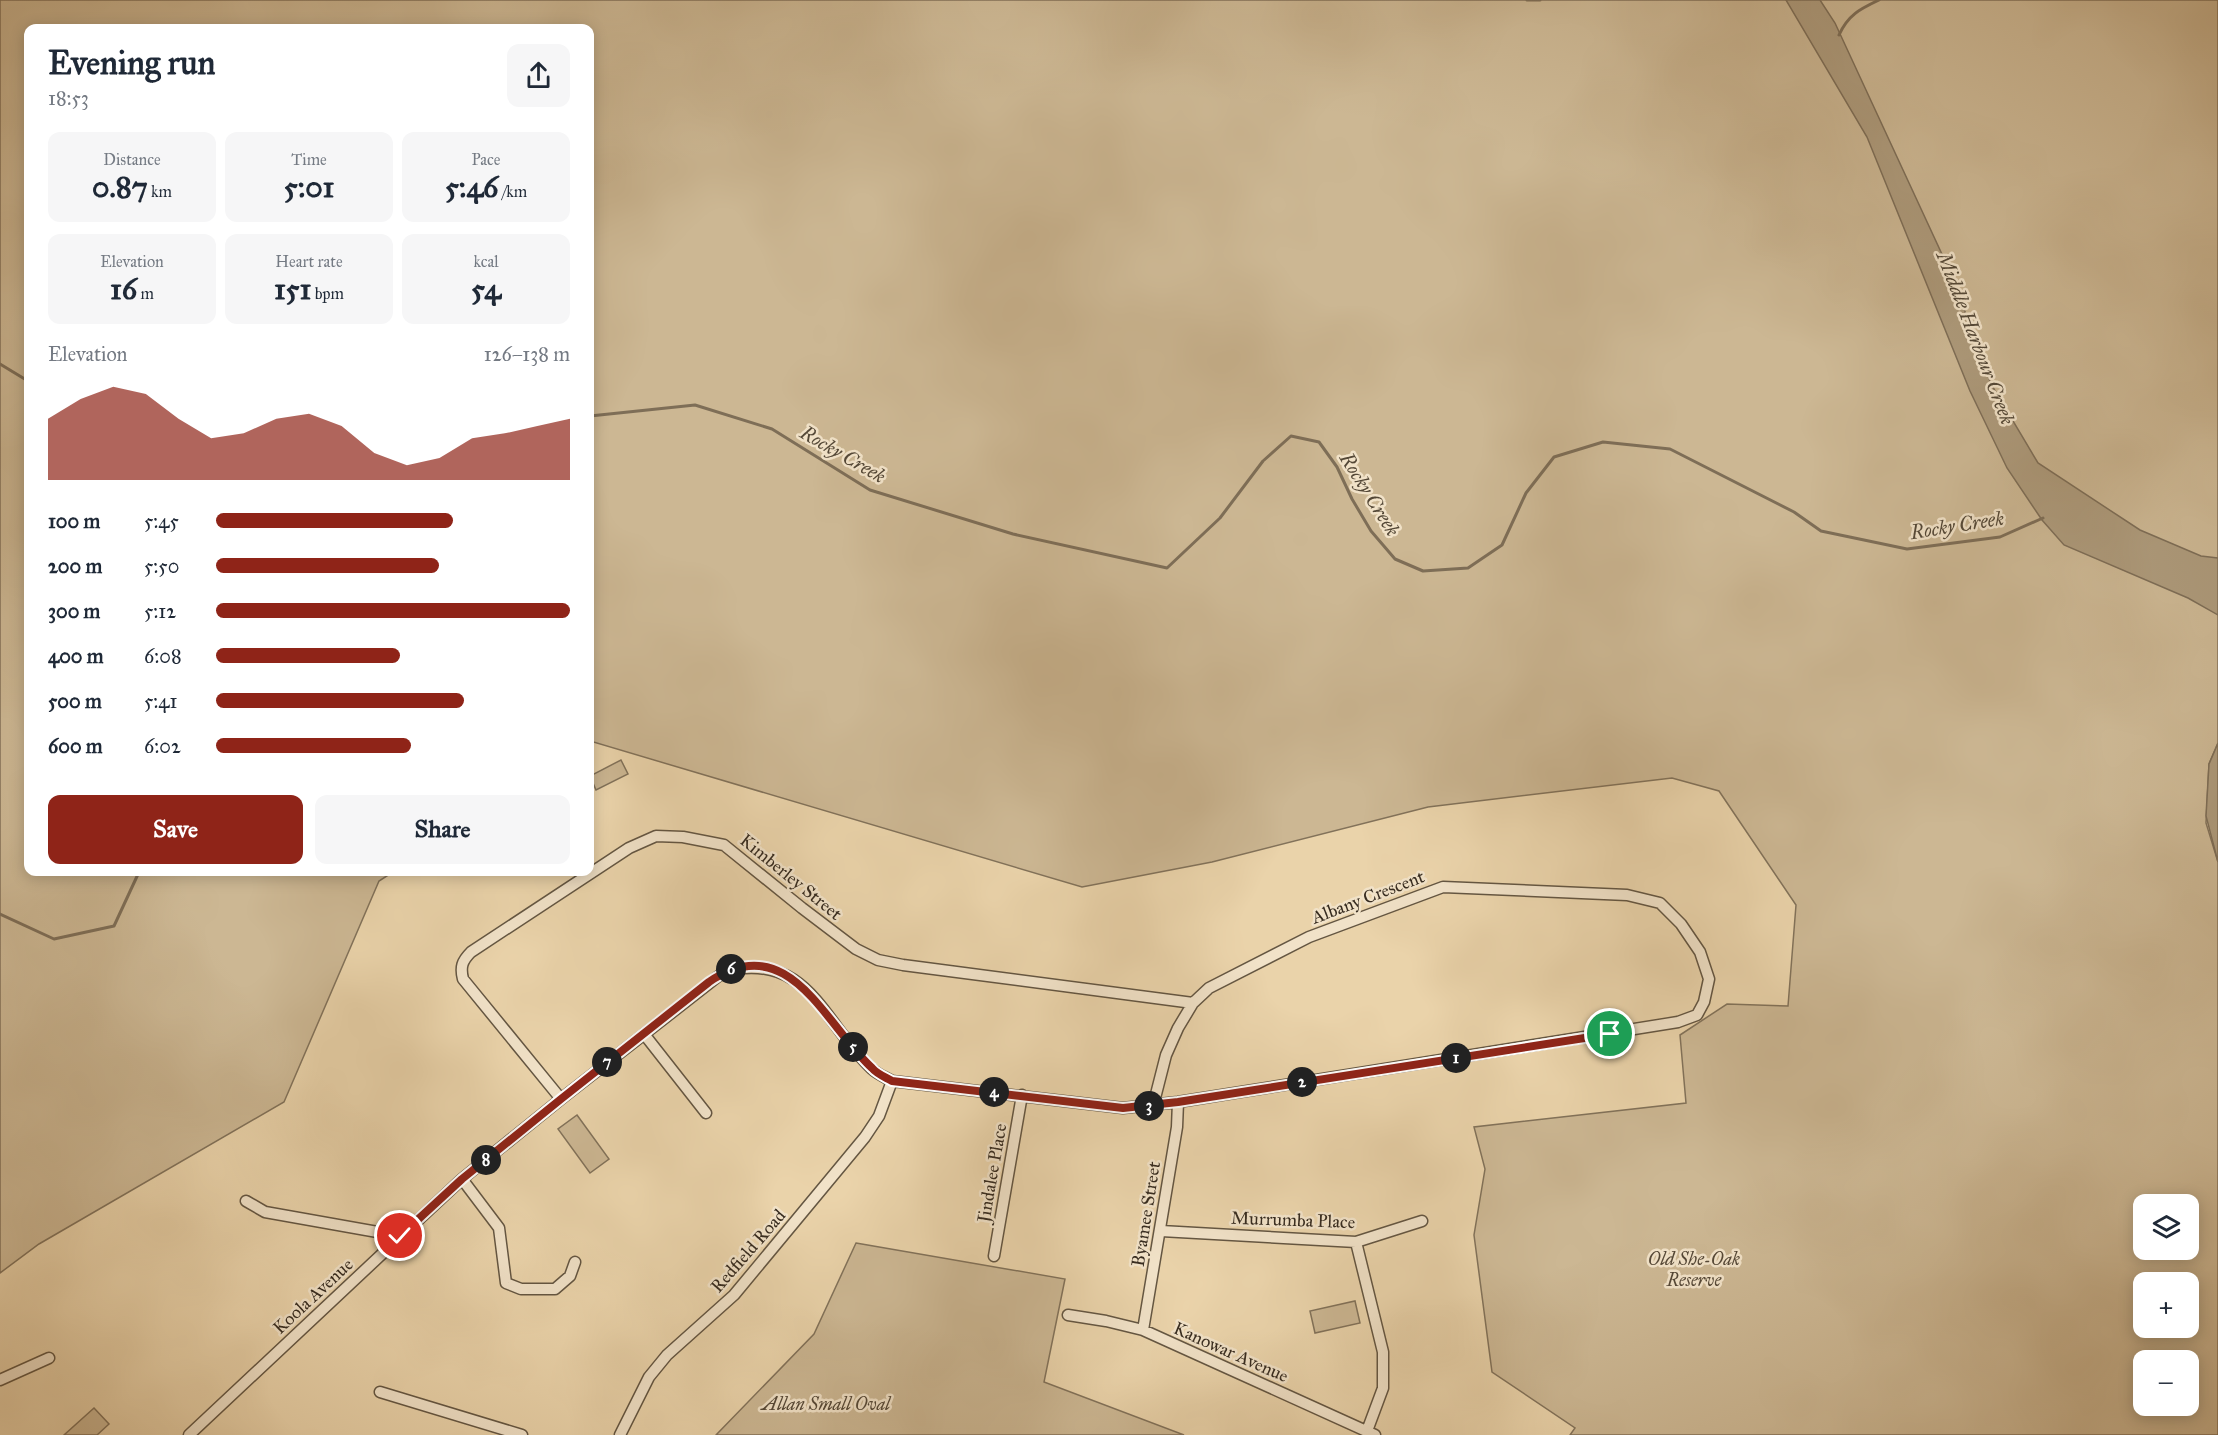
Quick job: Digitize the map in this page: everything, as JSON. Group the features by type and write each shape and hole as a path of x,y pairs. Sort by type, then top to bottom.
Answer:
{"street":[{"name":"Kimberley Street","path":"594,871 629,848 657,836 683,837 724,844 856,949 878,960 915,967 1193,1003"},
{"name":"Kimberley Street","path":"561,1099 464,979 461,968 464,959 471,951 586,876"},
{"name":"Albany Crescent","path":"1154,1106 1166,1055 1178,1028 1193,1003 1209,988 1309,937 1443,887 1627,895 1660,903 1681,924 1700,952 1709,979 1704,1002 1697,1015 1678,1022 1178,1102"},
{"name":"Koola Avenue","path":"189,1435 462,1179 725,971 756,966 787,974 812,995 874,1070 892,1081"},
{"path":"644,1034 706,1113"},
{"path":"892,1081 1123,1108 1178,1102"},
{"name":"Redfield Road","path":"620,1435 649,1377 661,1362 734,1295 869,1132 879,1116 892,1081"},
{"name":"Jindalee Place","path":"994,1256 1022,1095"},
{"name":"Byamee Street","path":"1143,1330 1177,1127 1178,1102"},
{"path":"462,1179 499,1228 506,1283 520,1289 555,1289 570,1276 575,1262"},
{"path":"246,1201 265,1212 400,1236"},
{"name":"Murrumba Place","path":"1161,1231 1356,1242 1422,1221"},
{"path":"1356,1242 1383,1352 1383,1388 1371,1433"},
{"name":"Kanowar Avenue","path":"1068,1315 1143,1330 1371,1433"},
{"path":"0,1380 49,1358"},
{"path":"380,1392 522,1435"}],"green space":[{"name":"Old She-Oak Reserve","path":"0,0 2218,0 2218,743 2209,764 2206,823 2218,862 2218,1435 1570,1435 1575,1428 1492,1372 1474,1235 1485,1169 1474,1127 1686,1103 1680,1035 1727,1004 1788,1006 1796,905 1719,791 1672,778 1428,807 1212,862 1082,887 594,742 594,24 24,24 24,876 387,876 379,881 284,1102 39,1244 0,1273"},
{"path":"621,760 628,774 596,790 594,774"},
{"path":"577,1115 609,1159 590,1173 558,1129"},
{"name":"Allan Small Oval","path":"856,1243 1065,1279 1044,1382 1184,1435 716,1435 814,1334"},
{"path":"1355,1301 1360,1323 1315,1333 1310,1311"},
{"path":"94,1408 109,1424 97,1435 64,1435"}],"shaded area":[{"path":"1786,0 1820,0 1835,23 1953,278 1991,384 2038,463 2140,530 2201,556 2218,558 2218,615 2188,598 2064,545 2042,520 2007,468 1970,391 1867,137"},
{"path":"2218,743 2218,862 2206,816 2209,764"}],"waterway":[{"name":"Middle Harbour Creek","path":"1527,0 1540,0"},
{"path":"1839,35 1846,22 1855,13 1879,0"},
{"path":"0,364 24,379"},
{"name":"Rocky Creek","path":"594,416 695,405 772,429 870,490 1013,534 1167,568 1220,518 1263,461 1291,436 1319,442 1337,467 1371,531 1395,559 1423,571 1468,568 1502,545 1526,493 1554,457 1603,442 1670,449 1794,512 1821,531 1907,549 2000,537 2043,518"},
{"name":"Rocky Creek","path":"0,914 54,939 114,926 137,876"}],"route":[{"path":"400,1236 462,1179 561,1099 709,982 725,971 740,967 756,966 787,974 812,995 863,1059 874,1070 892,1081 1123,1108 1154,1106 1610,1034"}]}
